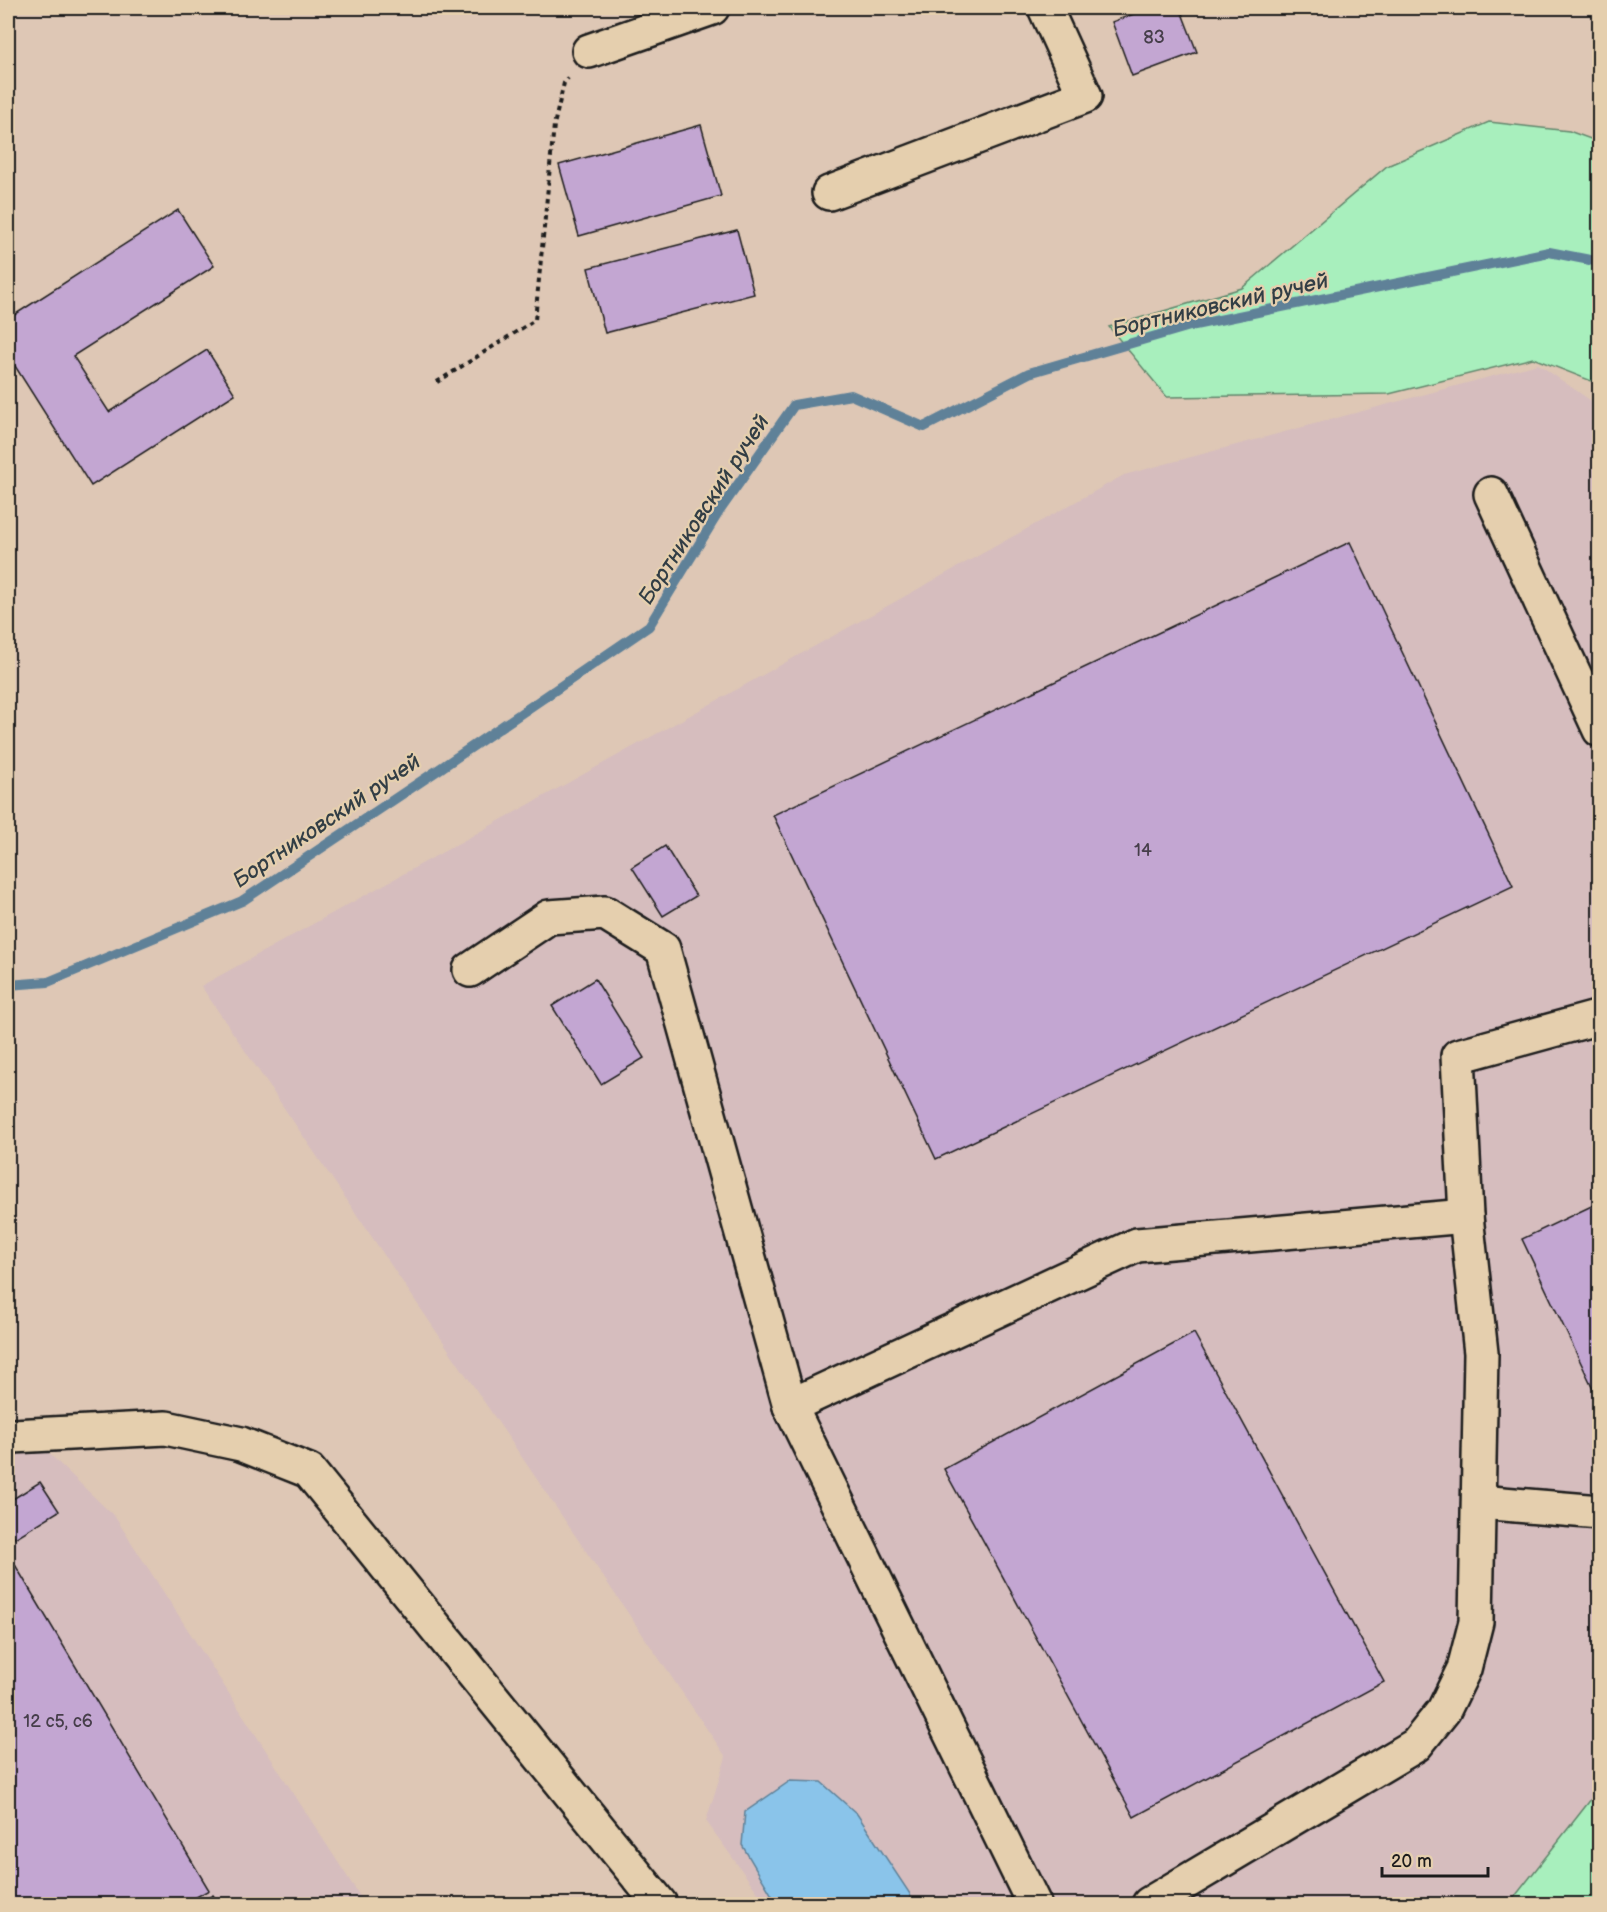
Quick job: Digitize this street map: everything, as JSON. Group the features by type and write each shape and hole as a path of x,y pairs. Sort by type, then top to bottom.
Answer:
{"street":[{"path":"589,51 712,8"},
{"path":"829,193 1085,96 1045,8"},
{"path":"1491,494 1599,730"},
{"path":"470,970 549,917 605,913 663,949 790,1406 1034,1905"},
{"path":"1149,1905 1416,1745 1444,1710 1464,1669 1476,1622 1479,1502 1481,1353 1467,1216 1458,1056 1599,1017"},
{"path":"790,1406 1137,1245 1467,1216"},
{"path":"8,1439 13,1436 166,1428 241,1444 309,1471 660,1905"},
{"path":"1479,1502 1599,1512"}],"path":[{"path":"437,382 535,320 554,125 564,82 589,51"}],"shaded area":[{"path":"1538,364 1600,407 1599,1789 1509,1904 766,1904 706,1821 726,1757 201,986 1124,475"},
{"path":"8,1414 115,1517 365,1904 8,1904"}],"green space":[{"path":"1489,122 1569,131 1599,142 1599,384 1533,358 1389,394 1167,397 1109,327 1242,288 1387,166"},
{"path":"1599,1789 1599,1904 1509,1904"}],"water":[{"path":"790,1781 821,1782 857,1814 910,1894 913,1904 777,1904 742,1845 745,1812"}],"building":[{"path":"1150,8 1180,8 1197,52 1132,76 1112,22"},
{"path":"701,125 721,196 579,236 559,165"},
{"path":"178,210 214,266 73,356 109,412 207,350 235,394 91,486 8,355 8,319"},
{"path":"737,230 754,294 605,333 588,268"},
{"path":"1350,542 1513,886 936,1159 773,815"},
{"path":"665,846 696,896 663,916 632,867"},
{"path":"595,979 644,1058 601,1084 552,1006"},
{"path":"1600,1202 1600,1403 1522,1239"},
{"path":"1194,1333 1384,1682 1134,1817 944,1469"},
{"path":"40,1482 59,1511 15,1538 8,1525 8,1502"},
{"path":"8,1553 209,1890 184,1904 8,1904"},
{"path":"213,1895 219,1904 197,1904"}],"waterway":[{"name":"Бортниковский ручей","path":"8,985 48,982 242,901 649,626 720,510 794,405 851,395 924,427 1029,373 1190,326 1549,252 1600,262"}]}
